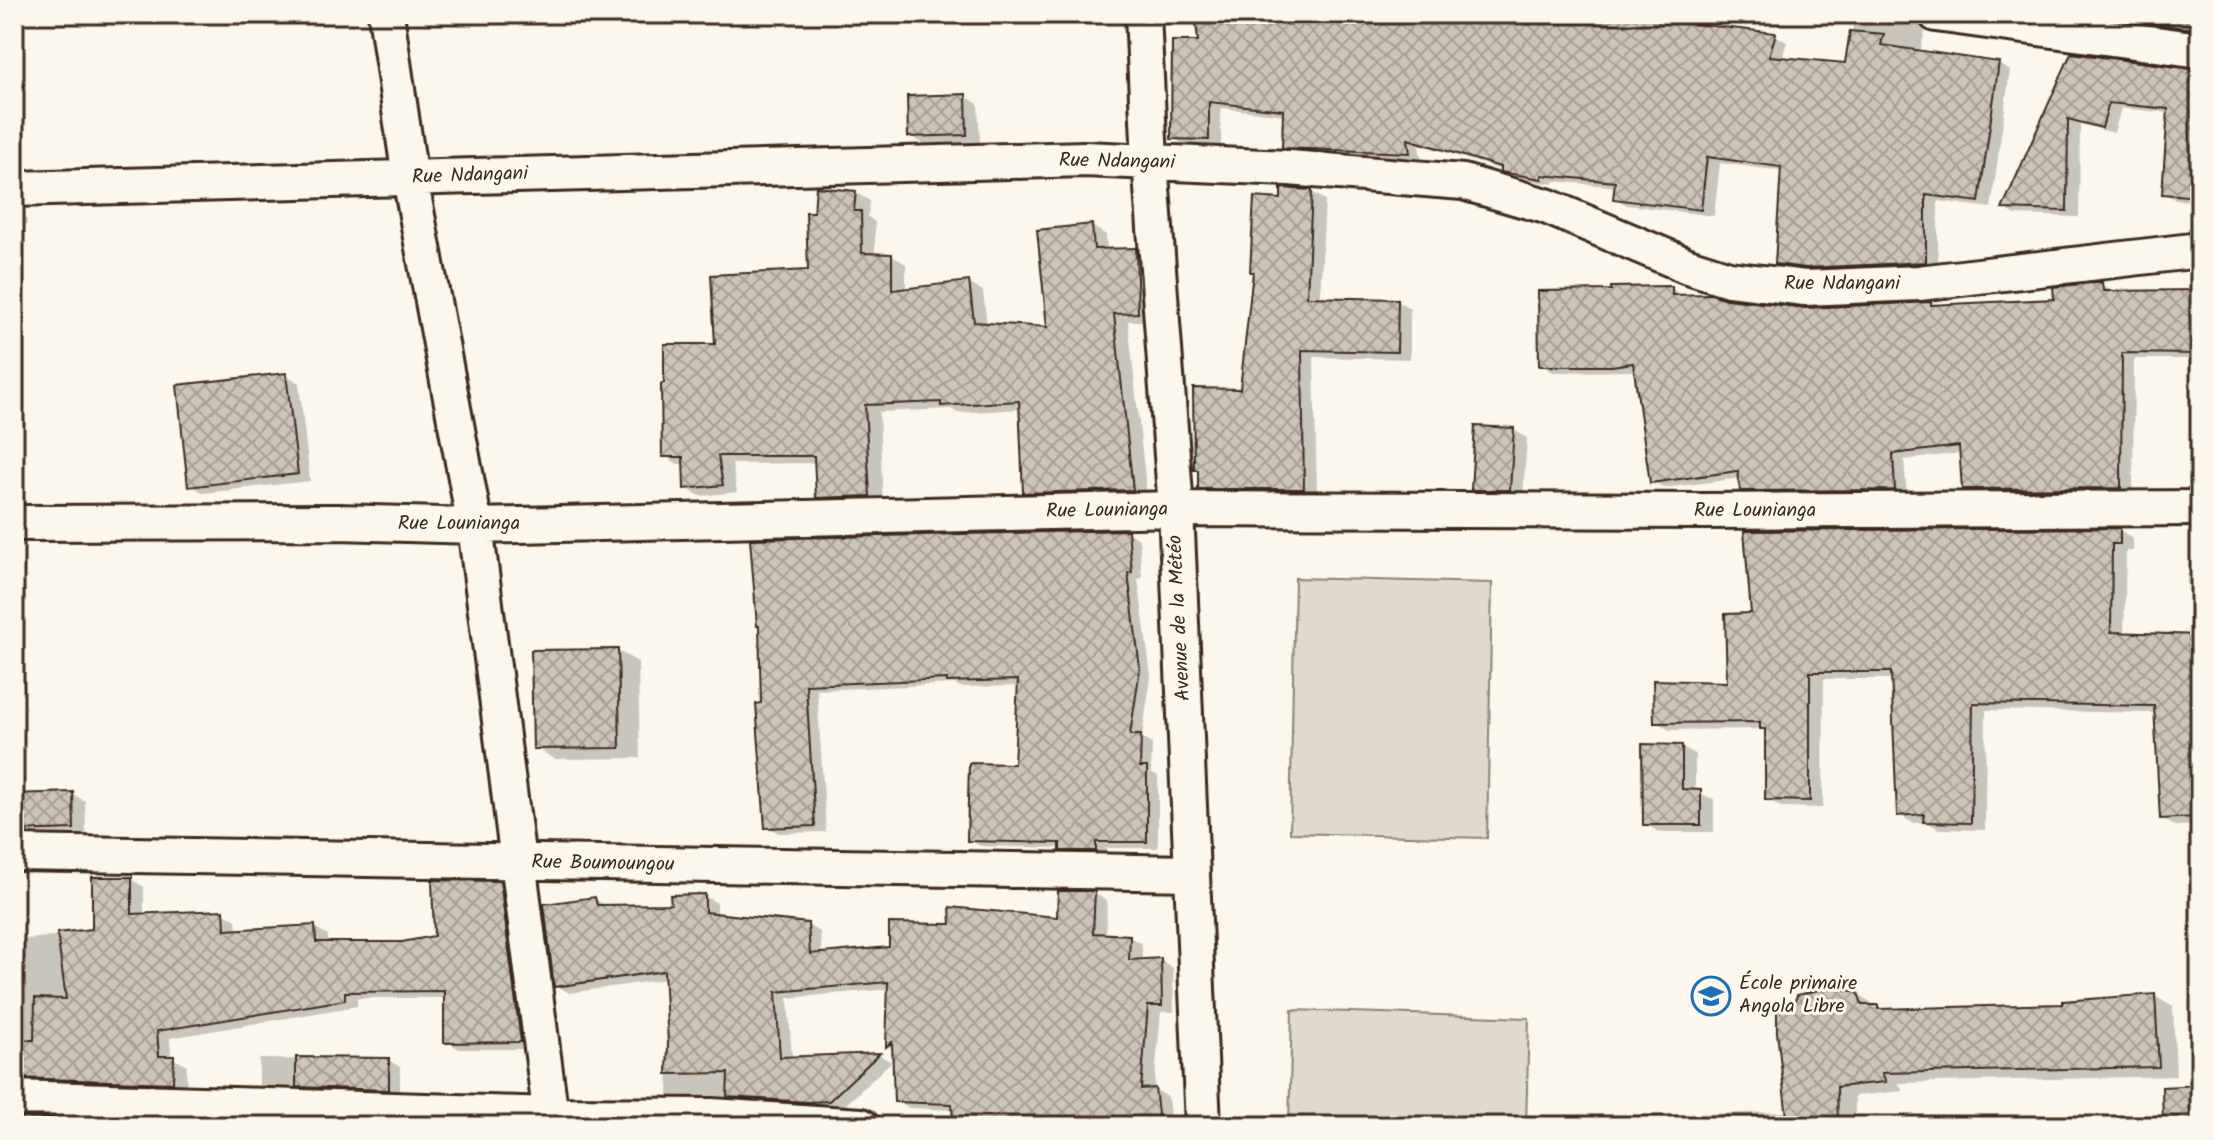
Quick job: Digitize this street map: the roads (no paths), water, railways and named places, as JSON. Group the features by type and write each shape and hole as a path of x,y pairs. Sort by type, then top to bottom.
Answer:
{"street":[{"path":"386,14 410,178 475,526 552,1120"},
{"name":"Avenue de la Météo","path":"1143,14 1150,161 1176,509 1203,1126"},
{"path":"1936,14 2200,50"},
{"name":"Rue Ndangani","path":"14,189 1084,159 1289,168 1463,182 1546,206 1688,266 1729,279 1805,288 1919,283 2200,250"},
{"name":"Rue Lounianga","path":"14,523 338,522 475,526 1176,509 1717,511 2200,508"},
{"name":"Rue Boumoungou","path":"14,853 1192,873"},
{"path":"14,1098 552,1120 712,1116 861,1126"}],"place":[{"name":"École primaire Angola Libre","path":"1711,996"}]}
